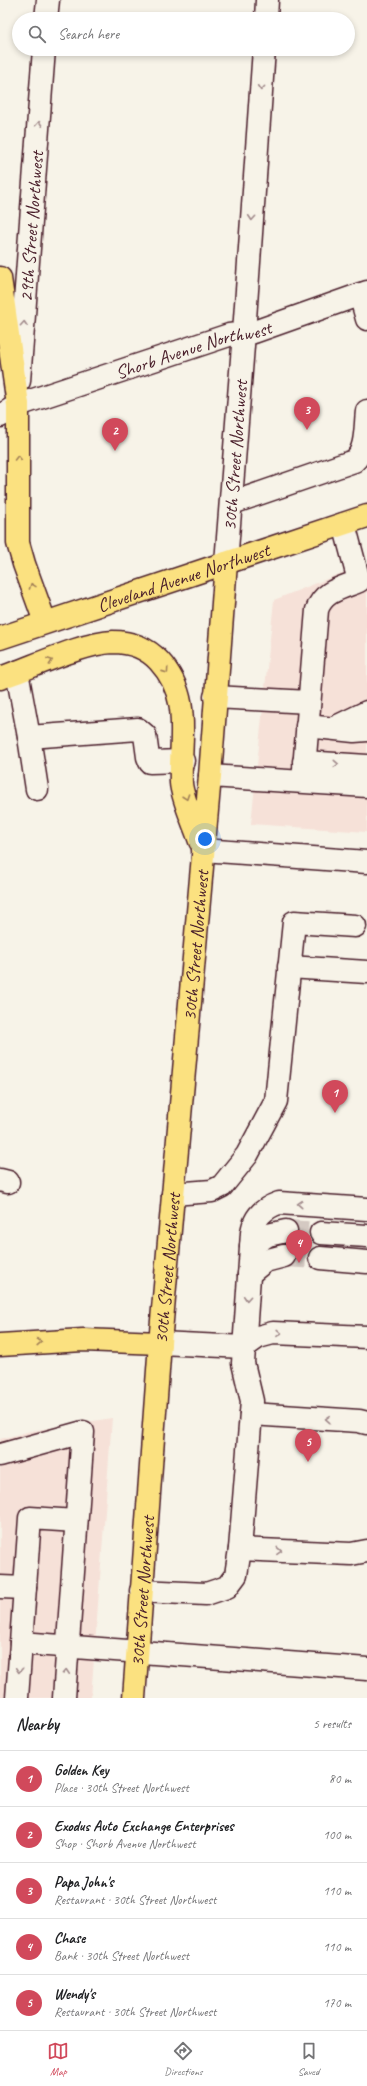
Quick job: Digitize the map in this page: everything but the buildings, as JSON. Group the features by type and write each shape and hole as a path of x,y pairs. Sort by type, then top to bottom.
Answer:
{"main road":[{"path":"0,278 18,543 45,622"},
{"name":"Cleveland Avenue Northwest","path":"0,638 367,516"},
{"name":"30th Street Northwest","path":"134,1698 160,1343 210,776 226,563"},
{"path":"9,675 91,646 112,642 131,644 144,650 164,668 176,689 180,701 183,725 183,761 181,784 203,850"},
{"path":"0,1345 83,1340 160,1343"}],"street":[{"path":"47,12 48,0"},
{"path":"266,12 267,0"},
{"name":"29th Street Northwest","path":"9,410 43,56"},
{"name":"30th Street Northwest","path":"226,563 232,503 264,56"},
{"path":"364,293 367,319"},
{"name":"Shorb Avenue Northwest","path":"9,410 229,335 254,332 364,293"},
{"path":"232,503 354,461 362,452 367,411"},
{"path":"304,772 316,617 320,603 330,593 363,580 344,524"},
{"path":"9,675 29,737 37,789"},
{"path":"215,697 309,702"},
{"path":"334,728 367,712"},
{"path":"307,726 367,730"},
{"path":"29,737 138,729 145,735 148,758 150,762 183,761"},
{"path":"210,776 304,772 367,766"},
{"path":"304,772 367,786"},
{"path":"203,850 367,862"},
{"path":"173,1194 212,1191 222,1186 247,1155 276,1101 294,922 355,926"},
{"path":"289,967 367,972"},
{"path":"141,1591 198,1595 222,1590 232,1582 236,1575 240,1549 252,1414 252,1401 243,1362 253,1224 259,1214 268,1207 279,1203 367,1209"},
{"path":"268,1221 285,1236 265,1262 250,1253 268,1221"},
{"path":"321,1239 367,1222"},
{"path":"321,1239 367,1236"},
{"path":"321,1239 367,1249"},
{"path":"321,1239 367,1262"},
{"path":"160,1343 244,1347 258,1337 272,1333 367,1337"},
{"path":"252,1414 359,1421 367,1423"},
{"path":"0,1455 83,1432 64,1698"},
{"path":"17,1698 30,1518 76,1521"},
{"path":"240,1549 350,1554 367,1551"},
{"path":"0,1586 25,1588"},
{"path":"21,1643 137,1650 367,1669"}],"shaded area":[{"path":"367,563 367,832 251,824 274,600"},
{"path":"112,1418 91,1698 0,1698 0,1439 31,1431"}],"tunnel":[{"path":"286,1231 321,1233"},
{"path":"284,1256 320,1258"}],"place":[{"name":"Papa John's","path":"307,430"},
{"name":"Exodus Auto Exchange Enterprises","path":"115,451"},
{"name":"Golden Key","path":"335,1113"},
{"name":"Chase","path":"299,1263"},
{"name":"Wendy's","path":"308,1462"}]}
